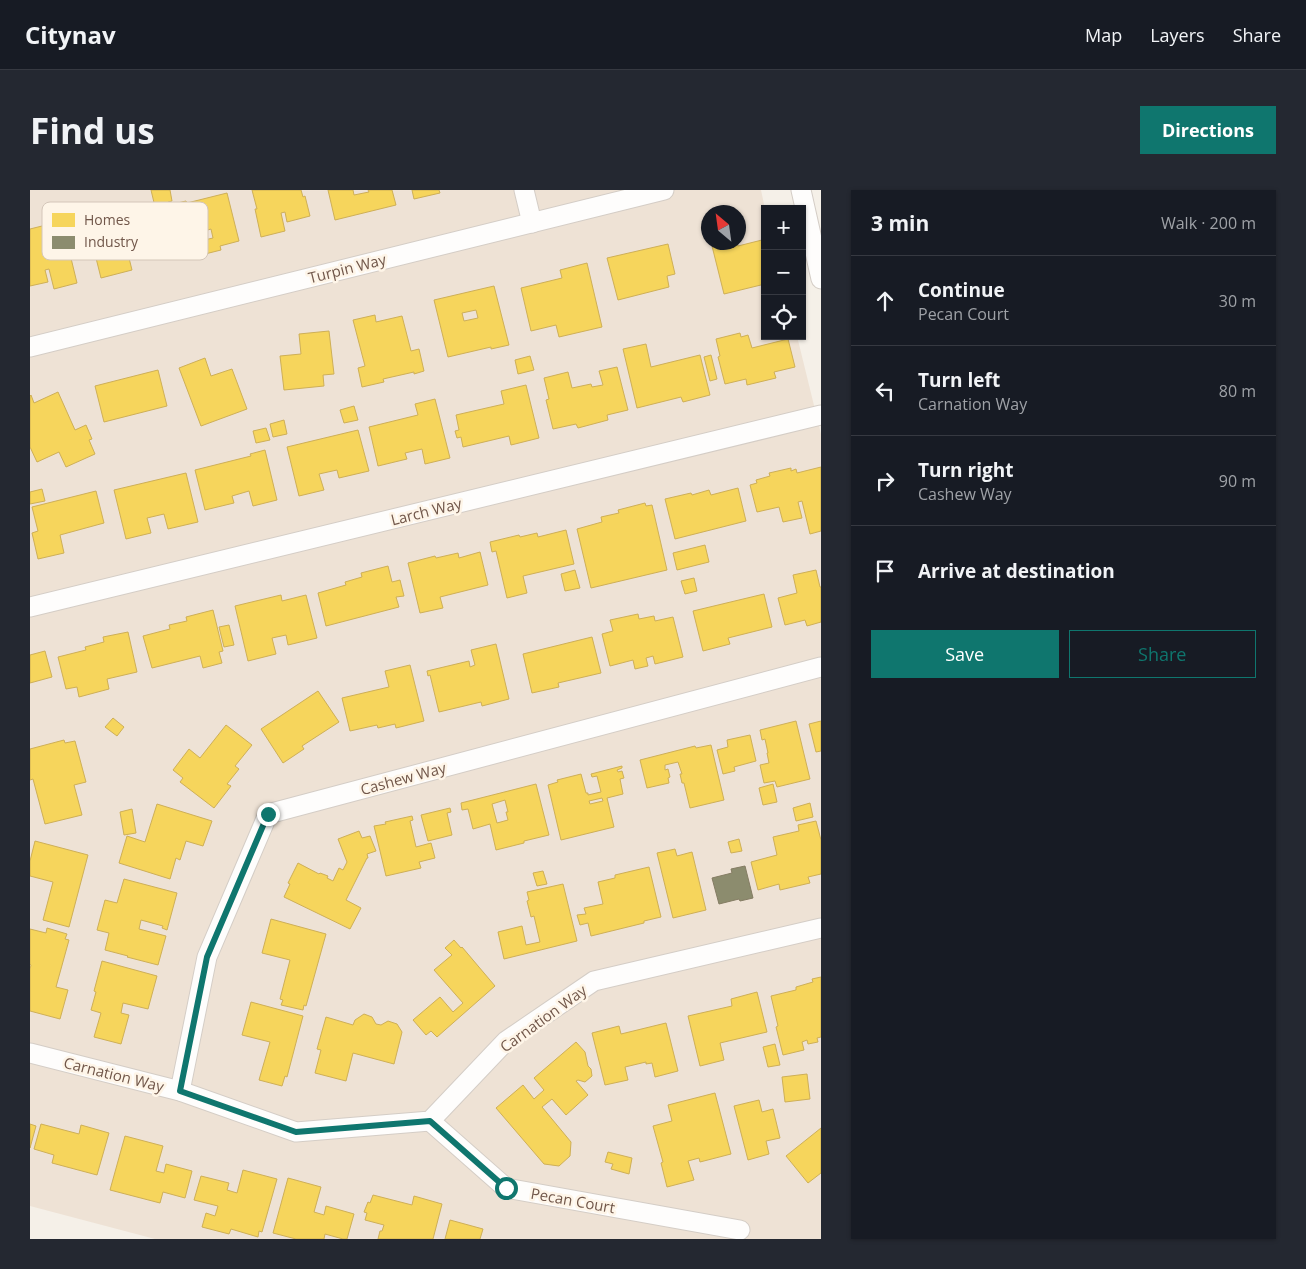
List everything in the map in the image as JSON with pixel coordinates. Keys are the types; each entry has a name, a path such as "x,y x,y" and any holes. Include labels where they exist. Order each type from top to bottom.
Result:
{"street":[{"path":"524,190 532,223"},
{"name":"Turpin Way","path":"30,346 664,190"},
{"path":"801,190 821,279"},
{"name":"Larch Way","path":"30,606 821,414"},
{"name":"Cashew Way","path":"180,1091 207,957 268,814 821,666"},
{"name":"Carnation Way","path":"30,1053 180,1091 296,1132 430,1121 506,1041 594,981 821,928"},
{"name":"Pecan Court","path":"430,1121 506,1188 740,1230"}],"shaded area":[{"path":"30,190 761,190 764,205 761,205 761,340 798,340 821,434 821,1239 155,1239 30,1206"}],"building: Homes":[{"path":"151,190 170,190 172,201 154,202"},
{"path":"252,190 301,190 303,197 305,196 310,216 287,222 285,212 281,213 285,231 261,237"},
{"path":"328,190 353,190 354,195 369,192 368,190 392,190 396,205 335,220"},
{"path":"412,190 439,190 440,193 414,199"},
{"path":"227,193 239,241 220,246 221,250 208,253 208,239 213,238 211,229 208,230 208,202 191,202"},
{"path":"42,226 42,260 71,260 77,283 54,289 49,269 45,270 48,282 30,286 30,229"},
{"path":"761,240 761,285 724,294 713,250 746,250 746,244"},
{"path":"668,244 675,274 667,276 669,287 618,300 607,258"},
{"path":"96,260 130,260 132,270 101,278"},
{"path":"587,263 602,327 559,337 556,325 531,331 521,288 562,278 560,270"},
{"path":"494,286 509,345 491,349 491,347 448,357 434,300","holes":["476,310 478,318 464,321 462,313"]},
{"path":"375,315 376,322 402,316 411,351 419,349 424,371 383,379 384,382 362,387 358,368 365,366 353,320"},
{"path":"329,331 334,374 323,375 324,386 284,390 280,356 301,354 299,334"},
{"path":"740,333 741,337 748,335 752,348 788,340 795,367 774,372 776,378 747,385 746,379 725,384 718,357 720,356 716,339"},
{"path":"646,344 651,367 700,355 710,395 683,402 681,397 637,408 623,349"},
{"path":"711,355 717,379 710,381 704,357"},
{"path":"530,356 534,370 518,374 515,360"},
{"path":"205,358 211,376 232,369 247,409 201,426 179,368"},
{"path":"617,367 628,410 607,415 608,420 578,428 576,424 553,429 546,400 549,399 544,378 568,372 572,388 591,384 592,387 603,385 599,371"},
{"path":"158,370 167,406 104,422 95,386"},
{"path":"526,385 539,438 511,445 509,436 463,447 461,437 457,438 455,431 459,430 456,415 504,404 501,391"},
{"path":"58,392 75,430 86,425 92,439 89,440 95,454 66,467 59,452 37,462 30,447 30,396 34,403"},
{"path":"435,399 450,458 425,464 422,449 405,453 407,459 378,466 369,427 418,415 415,404"},
{"path":"354,406 358,420 344,423 340,410"},
{"path":"284,420 287,434 273,437 270,424"},
{"path":"266,428 270,440 256,443 253,431"},
{"path":"358,430 369,471 339,478 337,470 319,474 324,490 299,496 287,447"},
{"path":"265,450 277,500 253,506 249,491 232,496 234,503 205,510 195,470 251,456 250,454"},
{"path":"821,467 821,531 810,534 802,501 798,502 802,518 783,522 779,507 757,512 750,485 757,483 756,480 770,476 769,473 791,468 791,471 796,469 797,473"},
{"path":"186,473 198,522 168,529 164,514 147,518 151,533 126,539 114,490"},
{"path":"738,488 746,521 675,539 665,499 709,490 711,495"},
{"path":"42,489 45,501 30,504 30,492"},
{"path":"96,491 104,523 60,535 64,553 38,559 32,533 38,531 32,507"},
{"path":"645,503 646,506 652,505 667,570 591,588 577,529 602,522 601,517 619,513 618,510"},
{"path":"566,530 574,564 523,576 527,593 507,598 496,551 492,552 490,542 537,533 538,537"},
{"path":"705,545 709,562 677,570 673,553"},
{"path":"480,552 488,585 440,597 443,608 420,613 408,563 435,556 436,558 458,553 459,558"},
{"path":"388,566 392,582 400,580 404,596 396,597 399,607 326,626 318,593 346,585 345,582 362,577 361,573"},
{"path":"575,570 580,588 565,591 561,574"},
{"path":"816,570 821,587 821,622 807,626 805,620 785,625 778,598 797,593 793,575"},
{"path":"694,578 697,591 685,594 681,581"},
{"path":"764,594 772,627 728,638 730,644 703,651 693,611"},
{"path":"281,595 282,601 306,595 317,638 288,645 286,635 272,638 276,654 248,661 235,606"},
{"path":"213,610 223,651 219,652 222,663 203,668 200,656 152,668 143,636 170,629 169,625 187,621 186,617"},
{"path":"638,614 639,619 654,616 655,621 673,617 683,657 655,664 653,656 646,658 648,666 635,669 633,660 610,666 602,634 613,631 610,620"},
{"path":"229,625 234,645 224,647 219,627"},
{"path":"128,632 137,672 107,679 109,689 79,697 77,687 66,689 58,657 86,650 85,647 104,642 103,637"},
{"path":"592,637 601,673 558,683 559,687 532,693 523,654"},
{"path":"496,644 509,699 482,706 481,702 439,712 430,675 428,676 427,671 469,661 470,667 475,665 471,650"},
{"path":"45,651 52,677 30,683 30,655"},
{"path":"410,665 424,721 396,728 395,724 378,728 377,725 350,731 342,698 389,687 385,671"},
{"path":"318,691 339,722 302,746 304,749 283,763 261,729"},
{"path":"113,718 124,727 117,736 105,727"},
{"path":"796,721 810,779 777,787 775,781 764,783 760,765 769,763 765,739 762,740 760,730"},
{"path":"821,721 821,751 816,752 809,724"},
{"path":"226,725 252,745 235,766 239,769 227,784 231,786 214,808 180,782 183,778 173,770 189,749 200,758"},
{"path":"750,735 756,761 734,767 735,771 723,774 717,750 728,747 727,740"},
{"path":"64,740 65,743 75,741 86,782 74,785 82,815 45,824 33,779 30,780 30,749"},
{"path":"711,745 724,800 690,808 678,762 665,765 665,770 668,769 670,777 668,778 669,783 647,788 640,760 695,746 696,748"},
{"path":"622,766 622,768 617,770 618,772 622,771 624,778 620,779 623,794 607,798 614,827 561,840 548,785 558,782 557,780 581,774 588,795 601,792 597,776 592,777 591,774","holes":["602,798 603,801 590,804 589,801"]},
{"path":"536,784 549,835 496,850 490,824 473,829 468,809 462,810 461,803","holes":["505,800 508,812 506,812 508,820 497,823 492,804"]},
{"path":"773,784 777,802 763,805 759,788"},
{"path":"810,803 813,817 796,821 793,808"},
{"path":"157,804 212,821 203,846 186,841 180,860 176,858 170,879 119,863 127,836 145,842"},
{"path":"450,808 451,812 447,813 452,835 428,841 421,815"},
{"path":"132,809 136,833 124,835 120,812"},
{"path":"412,816 413,820 410,821 416,847 431,843 435,858 419,862 421,868 386,876 374,826"},
{"path":"816,821 821,840 821,874 808,877 810,883 780,890 779,884 758,890 751,862 777,855 773,837 799,831 798,825"},
{"path":"359,831 362,838 370,836 376,851 367,854 368,858 346,900 361,908 350,929 284,897 290,884 288,883 298,863 319,874 328,876 327,878 333,881 339,868 343,870 347,862 338,839"},
{"path":"739,839 742,851 731,853 728,842"},
{"path":"35,841 88,855 69,927 43,920 53,882 30,876 30,861"},
{"path":"675,849 677,856 692,852 706,910 673,918 657,853"},
{"path":"649,867 661,917 591,936 588,923 580,925 577,915 586,914 584,908 603,904 598,882 615,878 615,875"},
{"path":"543,871 547,884 537,886 533,873"},
{"path":"124,879 177,893 167,930 162,928 163,926 141,920 139,929 166,936 158,965 105,950 109,933 97,930 105,900 117,903"},
{"path":"563,884 577,941 504,959 498,932 522,926 526,945 540,942 534,916 531,917 527,892"},
{"path":"271,919 326,934 306,1006 304,1005 303,1010 281,1005 283,1000 280,999 290,960 262,953"},
{"path":"47,928 67,934 65,939 69,940 56,987 68,990 60,1019 30,1011 30,929 46,933"},
{"path":"454,940 495,986 437,1037 431,1031 426,1035 413,1020 440,997 453,1012 463,1003 434,970 452,955 445,948"},
{"path":"102,961 157,976 148,1009 123,1003 121,1013 129,1015 121,1044 94,1037 101,1013 91,1010"},
{"path":"821,977 821,1037 817,1038 818,1042 808,1044 807,1040 802,1042 804,1050 783,1055 771,996 796,990 796,987 813,982 812,979"},
{"path":"757,992 767,1032 720,1043 724,1060 700,1066 688,1016 732,1006 731,999"},
{"path":"251,1002 303,1016 287,1077 285,1076 282,1086 259,1080 270,1042 242,1035"},
{"path":"364,1014 372,1017 376,1024 381,1025 388,1021 397,1024 402,1032 394,1064 353,1053 346,1081 315,1073 321,1050 317,1049 326,1017 353,1025 355,1020"},
{"path":"666,1023 678,1071 655,1077 652,1063 646,1064 646,1062 625,1067 628,1080 605,1085 592,1033 619,1026 621,1034"},
{"path":"576,1042 585,1052 588,1066 591,1069 592,1076 585,1082 576,1081 588,1095 566,1115 552,1099 542,1107 571,1142 570,1156 559,1166 544,1164 496,1108 523,1085 534,1099 544,1090 534,1078"},
{"path":"775,1044 780,1065 768,1067 763,1047"},
{"path":"807,1074 810,1099 785,1102 782,1077"},
{"path":"715,1093 731,1154 700,1162 699,1158 688,1161 694,1180 667,1187 661,1163 663,1162 653,1126 672,1121 668,1105"},
{"path":"759,1100 762,1112 773,1109 780,1138 766,1141 769,1154 748,1160 734,1106"},
{"path":"30,1124 36,1126 30,1148"},
{"path":"41,1124 79,1134 81,1125 109,1133 97,1175 52,1163 54,1155 34,1149"},
{"path":"821,1128 821,1173 808,1183 786,1156"},
{"path":"125,1136 163,1146 156,1171 164,1173 166,1164 192,1171 185,1198 163,1192 160,1203 110,1190"},
{"path":"608,1152 632,1158 629,1174 611,1169 613,1164 605,1162"},
{"path":"243,1170 277,1179 262,1232 259,1231 258,1237 231,1229 229,1234 202,1227 206,1213 215,1216 218,1206 194,1200 201,1176 229,1183 227,1190 237,1193"},
{"path":"288,1178 321,1187 314,1212 324,1215 326,1206 354,1214 347,1239 325,1234 324,1239 296,1239 273,1233"},
{"path":"373,1195 412,1205 414,1196 442,1204 433,1239 378,1239 384,1225 365,1220 367,1213 364,1212"},
{"path":"450,1220 483,1229 480,1239 445,1239"}],"building: Industry":[{"path":"745,866 753,898 719,904 712,878 732,873 731,869"}],"route":[{"path":"268,814 207,957 180,1091 296,1132 430,1121 506,1188"}]}
